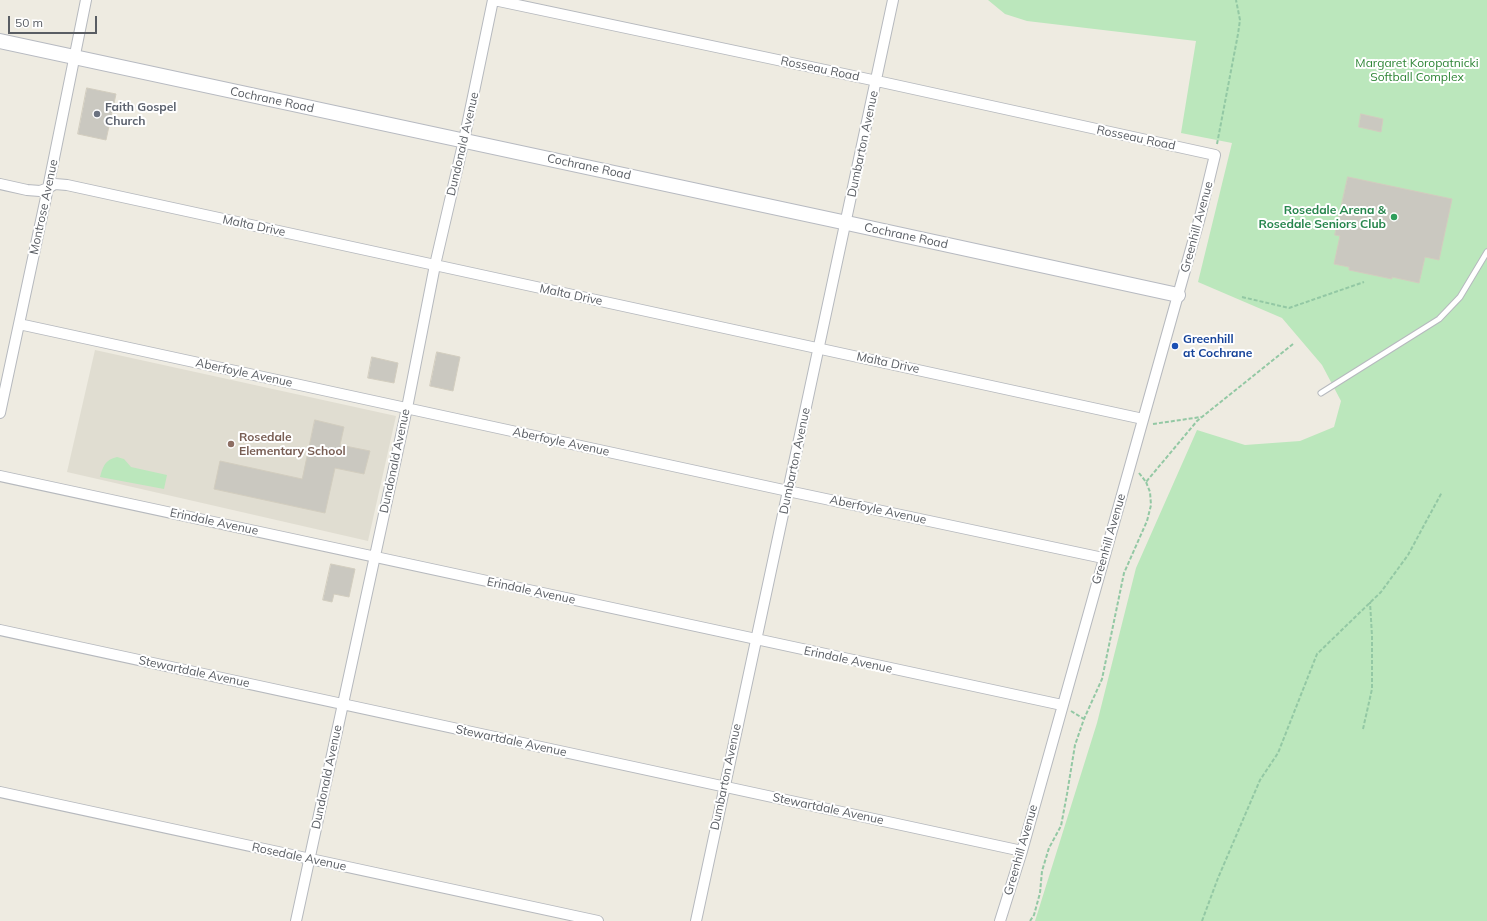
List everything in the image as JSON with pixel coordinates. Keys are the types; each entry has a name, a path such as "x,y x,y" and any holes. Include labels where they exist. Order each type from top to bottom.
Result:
{"street":[{"name":"Montrose Avenue","path":"0,413 86,0"},
{"name":"Rosseau Road","path":"494,0 877,81 1215,155"},
{"name":"Dundonald Avenue","path":"296,921 407,408 435,265 494,0"},
{"name":"Dumbarton Avenue","path":"696,921 877,81 893,0"},
{"name":"Cochrane Road","path":"0,41 1178,295"},
{"name":"Greenhill Avenue","path":"1000,921 1022,851 1103,558 1200,218 1215,155"},
{"name":"Malta Drive","path":"0,184 27,190 40,191 55,184 66,185 1143,419"},
{"name":"Aberfoyle Avenue","path":"19,324 1103,558"},
{"name":"Erindale Avenue","path":"0,476 1062,705"},
{"name":"Stewartdale Avenue","path":"0,630 1022,851"},
{"name":"Rosedale Avenue","path":"0,792 598,921"}],"lane":[{"path":"1321,393 1439,319 1460,297 1487,252"}],"path":[{"path":"1215,155 1240,20 1236,0"},
{"path":"1242,297 1289,308 1364,282"},
{"path":"1146,482 1202,417 1293,344"},
{"path":"1153,424 1202,417"},
{"path":"1030,921 1034,915 1040,893 1042,871 1049,848 1061,826 1074,745 1102,679 1124,573 1147,521 1151,505 1150,492 1146,482 1139,473"},
{"path":"1202,921 1218,878 1260,780 1278,753 1317,654 1381,592 1408,555 1442,492"},
{"path":"1363,729 1372,689 1372,636 1370,602"}],"shaded area":[{"name":"Rosedale Elementary School","path":"95,350 396,416 368,541 67,472"}],"green space":[{"name":"Margaret Koropatnicki Softball Complex","path":"988,0 1487,0 1487,921 1035,921 1097,723 1136,568 1197,430 1245,445 1300,441 1334,427 1341,401 1322,365 1282,318 1198,282 1232,143 1181,133 1196,41 1027,21 1005,14"},
{"path":"117,457 124,459 131,467 167,475 164,489 100,477 105,464"}],"building":[{"name":"Faith Gospel Church","path":"87,88 116,94 106,140 78,134"},
{"path":"1361,114 1383,119 1381,132 1359,127"},
{"name":"Rosedale Arena & Rosedale Seniors Club","path":"1348,177 1452,199 1439,260 1425,257 1419,283 1349,270 1349,267 1334,264 1340,236 1335,235"},
{"path":"437,352 460,357 453,391 430,386"},
{"path":"372,357 398,363 394,383 368,378"},
{"path":"315,420 344,427 340,445 370,451 364,474 335,468 325,513 214,489 220,461 302,479"},
{"path":"331,564 355,569 349,597 334,594 332,602 323,600"}],"place":[{"name":"Faith Gospel Church","path":"97,114"},
{"name":"Rosedale Arena & Rosedale Seniors Club","path":"1394,217"},
{"name":"Greenhill at Cochrane","path":"1175,346"},
{"name":"Rosedale Elementary School","path":"231,444"}]}
